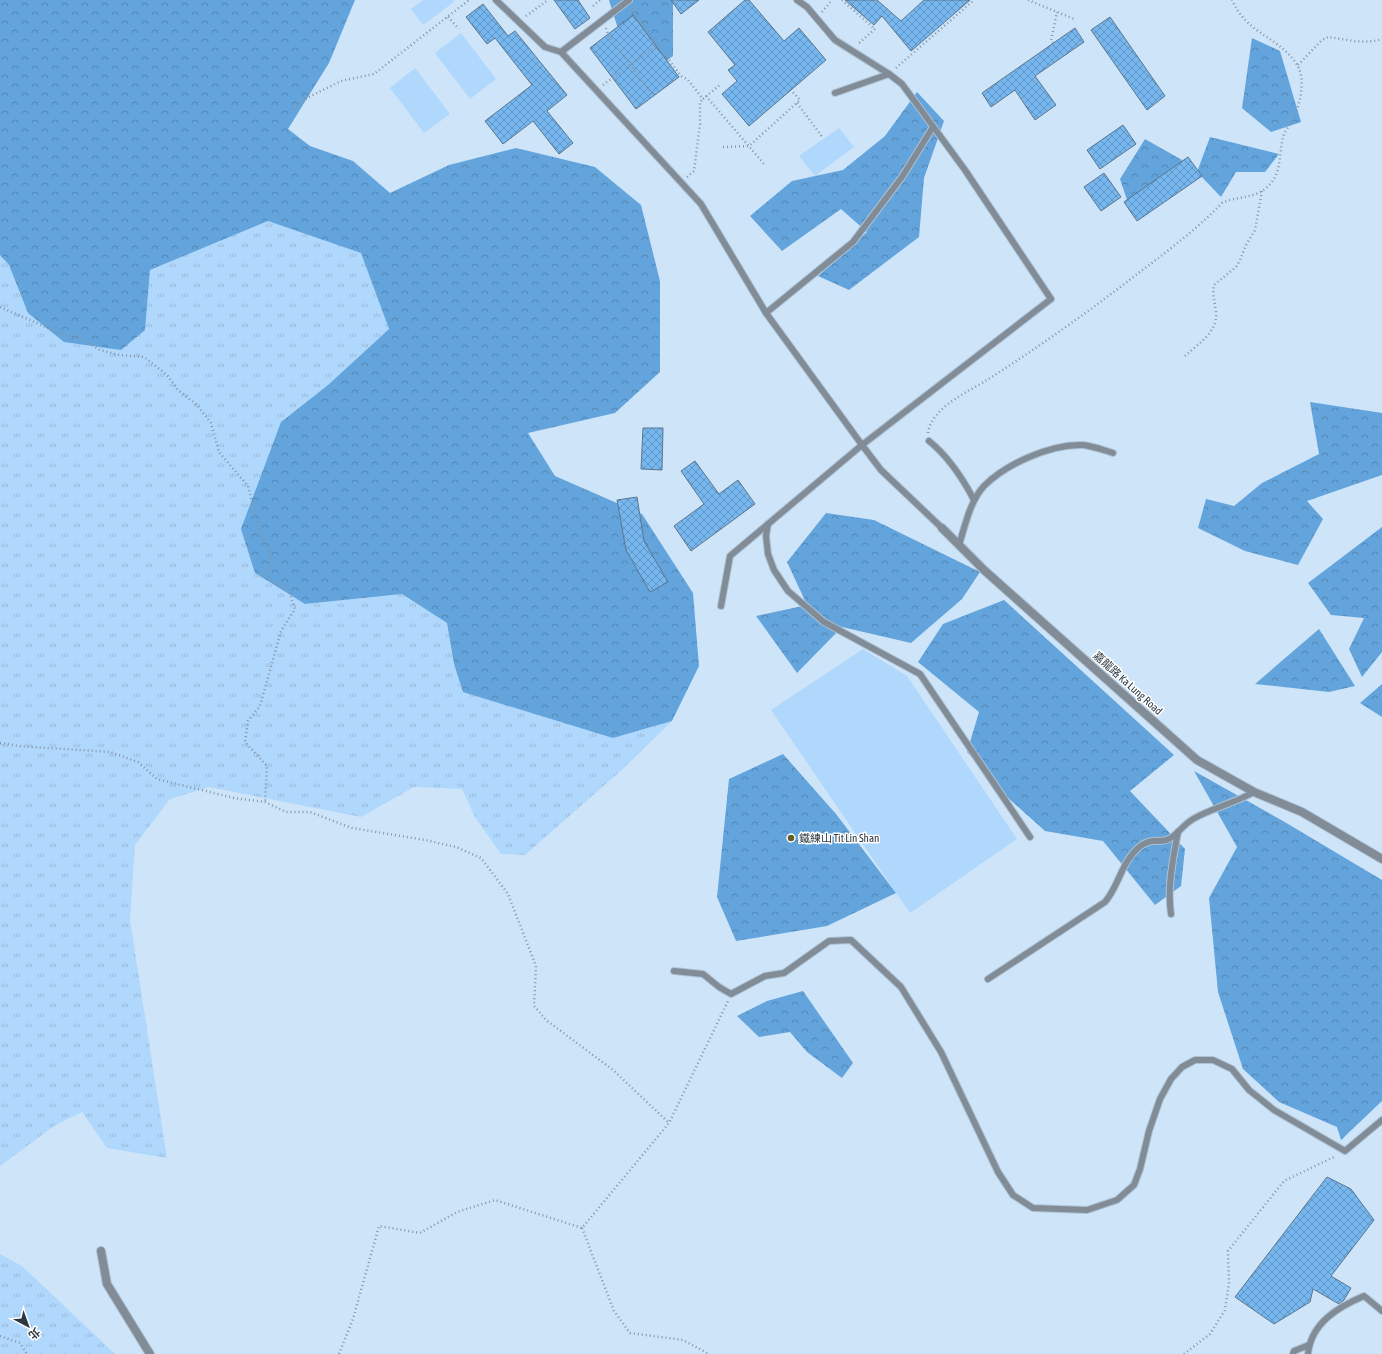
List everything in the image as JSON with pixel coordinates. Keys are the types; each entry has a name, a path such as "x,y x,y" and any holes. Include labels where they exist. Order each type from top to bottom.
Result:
{"street":[{"name":"嘉龍路 Ka Lung Road","path":"942,528 1196,760 1254,792 1302,812 1382,859"},
{"path":"101,1251 107,1284 150,1354"}],"lane":[{"path":"496,0 545,47 561,52 629,0"},
{"path":"721,606 730,556 862,445 1051,299 965,170 902,84 889,74 835,40 807,7 797,0"},
{"name":"嘉龍路 Ka Lung Road","path":"561,52 701,204 766,312 862,445 881,470 942,528"},
{"path":"835,93 889,74"},
{"path":"766,312 853,242 902,177 933,127"},
{"path":"929,441 940,450 958,471 974,500"},
{"path":"959,545 974,500 984,486 1011,466 1045,451 1081,445 1113,453"},
{"path":"768,524 766,536 768,554 774,570 788,591 824,622 920,674 1030,837"},
{"path":"988,979 1105,902 1110,896 1126,861 1138,848 1151,840 1168,840 1192,819 1239,801 1254,792"},
{"path":"1171,914 1170,904 1172,865 1178,832"},
{"path":"674,971 703,974 719,987 732,994 765,976 784,973 829,941 851,940 901,986 941,1052 998,1172 1013,1195 1033,1208 1087,1210 1117,1200 1134,1185 1160,1100 1171,1079 1182,1067 1195,1060 1213,1060 1232,1069 1249,1090 1274,1110 1345,1151 1382,1120"},
{"path":"1308,1354 1309,1345 1322,1321 1342,1305 1364,1296 1382,1311"},
{"path":"1293,1354 1294,1351 1309,1345"}],"path":[{"path":"293,109 307,98 341,81 374,74 470,0"},
{"path":"519,22 548,0"},
{"path":"593,6 600,0"},
{"path":"817,19 832,0"},
{"path":"842,0 875,29 851,50"},
{"path":"889,74 974,0"},
{"path":"1028,0 1074,19"},
{"path":"929,441 929,429 934,418 948,405 1039,348 1177,244 1222,203 1229,200 1250,197 1262,191 1274,179 1284,133 1299,105 1301,81 1298,65 1281,46 1247,23 1239,14 1232,0"},
{"path":"632,7 635,15 657,45 681,76 688,80 703,99"},
{"path":"1053,43 1051,41 1057,12"},
{"path":"448,17 459,30"},
{"path":"601,22 653,95"},
{"path":"1298,65 1322,40 1328,37 1347,41 1376,41 1382,39"},
{"path":"596,91 657,45"},
{"path":"681,182 694,171 700,124 700,102 721,84"},
{"path":"723,147 749,146 800,100 792,91"},
{"path":"706,96 764,164"},
{"path":"797,103 823,138"},
{"path":"1185,356 1213,330 1216,314 1212,296 1214,285 1236,267 1240,260 1246,244 1255,230 1262,191"},
{"path":"0,307 62,334 82,339 100,350 119,355 144,357 166,375 178,390 197,405 211,423 219,452 248,486 260,533 271,556 272,563 266,573 273,582 288,589 295,609 281,631 260,706 248,721 244,742 267,766 265,802"},
{"path":"0,743 18,746 110,752 138,762 157,779 234,798 265,802 286,812 310,812 352,828 393,834 456,847 481,858 508,894 536,966 534,1006 546,1020 613,1070 669,1123"},
{"path":"582,1228 669,1123 732,994"},
{"path":"1184,1354 1210,1334 1226,1310 1229,1283 1228,1251 1284,1181 1345,1151"},
{"path":"339,1354 353,1319 379,1226 420,1232 457,1212 495,1200 582,1228"},
{"path":"582,1228 614,1312 630,1333 683,1340 709,1354"},
{"path":"0,1336 20,1343 27,1354"}],"green space":[{"path":"0,0 355,0 329,63 288,129 310,146 353,161 390,193 449,165 516,148 595,167 641,205 660,281 660,372 615,413 528,433 555,476 642,514 693,593 699,666 672,721 613,738 463,692 454,664 447,623 402,594 305,604 255,573 241,529 281,422 328,385 389,329 361,253 268,221 150,270 145,330 121,350 64,342 28,313 9,265 0,255"},
{"path":"423,0 453,0 454,2 423,25 411,9"},
{"path":"609,0 673,0 673,56 635,83"},
{"path":"461,33 496,79 470,99 435,53"},
{"path":"1252,38 1280,51 1301,122 1271,132 1242,108"},
{"path":"415,68 450,114 424,133 390,88"},
{"path":"917,92 944,121 924,178 919,237 849,290 818,276 867,232 841,209 782,251 750,216 792,181 843,170 885,136"},
{"path":"839,128 854,147 815,176 799,156"},
{"path":"1210,137 1279,154 1265,172 1236,172 1221,197 1197,172"},
{"path":"1145,139 1182,160 1159,198 1127,200 1120,179"},
{"path":"268,221 361,252 389,329 328,385 281,422 305,604 402,594 447,623 454,664 613,738 672,721 624,768 525,855 501,854 475,817 462,789 414,787 361,817 209,787 170,799 135,845 130,920 167,1158 107,1148 82,1112 54,1126 0,1166 0,255 9,265 28,313 145,330 150,270"},
{"path":"1310,402 1382,413 1382,475 1307,501 1323,519 1298,565 1245,551 1198,528 1206,499 1234,506 1262,483 1319,454"},
{"path":"826,513 874,520 980,572 962,599 911,643 842,627 797,673 756,616 807,605 787,562"},
{"path":"1382,527 1382,652 1362,677 1349,649 1364,618 1331,615 1308,583"},
{"path":"1004,600 1174,755 1130,791 1185,849 1181,886 1155,905 1103,841 1045,831 1007,797 967,752 979,712 918,662 943,624"},
{"path":"1319,629 1355,686 1329,692 1255,684"},
{"path":"863,649 907,676 1017,839 910,913 771,710"},
{"path":"1382,684 1382,717 1360,703"},
{"path":"783,754 836,814 896,893 827,926 736,941 717,897 729,779"},
{"path":"1194,771 1283,821 1382,880 1382,1101 1341,1140 1337,1127 1279,1102 1243,1069 1218,992 1209,898 1237,847"},
{"path":"803,991 853,1063 842,1078 807,1052 790,1032 759,1037 737,1016 767,1001"},
{"path":"0,1254 22,1266 115,1354 0,1354"}],"building":[{"path":"554,0 578,0 590,18 575,29"},
{"path":"671,0 699,0 681,14"},
{"path":"745,0 749,0 784,41 799,28 826,60 749,126 722,94 737,81 728,70 735,65 708,32"},
{"path":"845,0 877,0 901,21 924,0 970,0 911,51 882,16 874,25"},
{"path":"483,4 508,36 515,31 567,95 547,111 573,143 559,154 533,121 503,144 485,121 532,85 495,38 487,44 466,17"},
{"path":"633,15 679,77 636,109 590,48"},
{"path":"1110,17 1165,96 1147,110 1091,30"},
{"path":"1075,28 1084,42 1035,76 1056,105 1035,120 1015,90 991,107 982,93"},
{"path":"1123,125 1136,144 1100,169 1087,150"},
{"path":"1188,157 1202,176 1137,221 1124,202"},
{"path":"1104,173 1121,197 1101,211 1084,187"},
{"path":"643,428 663,428 662,470 641,469"},
{"path":"695,461 719,494 738,480 755,504 691,551 674,526 704,504 681,471"},
{"path":"637,497 644,541 668,582 650,592 626,550 617,500"},
{"path":"1327,1177 1351,1189 1374,1220 1331,1276 1351,1288 1344,1300 1339,1304 1313,1289 1310,1302 1274,1324 1235,1297"}],"place":[{"name":"鐵練山 Tit Lin Shan","path":"791,838"}]}
